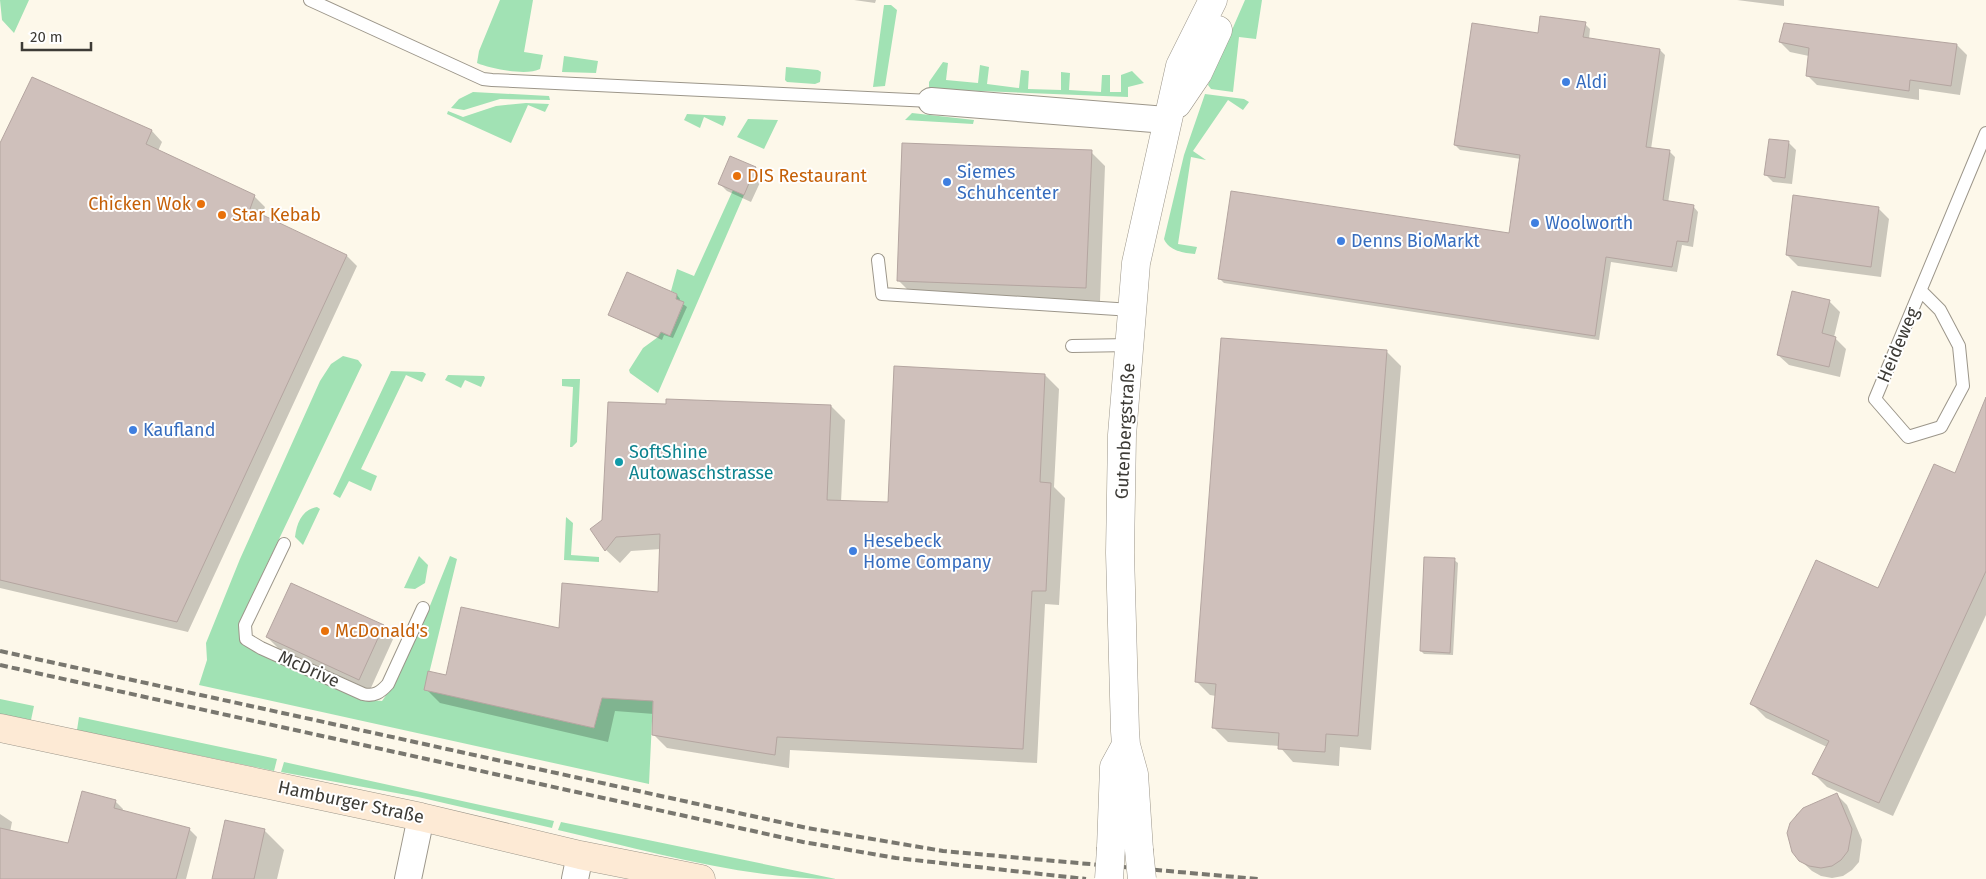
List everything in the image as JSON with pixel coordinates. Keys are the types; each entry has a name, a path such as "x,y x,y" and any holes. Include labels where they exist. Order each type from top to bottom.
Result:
{"main road":[{"name":"Hamburger Straße","path":"0,728 421,817 578,867 701,879"}],"street":[{"name":"Gutenbergstraße","path":"1142,879 1134,774 1126,745 1122,692 1120,553 1122,435 1132,310 1136,263 1166,120 1180,66 1213,0"},
{"name":"Gutenbergstraße","path":"1166,120 1198,73 1231,0"},
{"path":"931,101 1166,120"},
{"path":"1109,879 1114,767 1126,745"},
{"path":"408,879 421,817"}],"lane":[{"path":"310,0 463,70 492,80 931,101"},
{"name":"Heideweg","path":"1922,291 1940,310 1959,346 1963,386 1941,427 1908,437 1875,399 1922,291 1986,133"},
{"path":"878,260 882,294 1132,310"},
{"path":"1072,346 1130,345"},
{"name":"McDrive","path":"284,544 245,625 246,639 261,648 363,694 372,695 381,692 388,684 423,608"}],"green space":[{"path":"0,0 29,0 14,33 2,20"},
{"path":"500,0 533,0 524,52 543,55 540,69 518,72 477,63 479,51"},
{"path":"1245,0 1262,0 1256,39 1239,37 1233,92 1211,89 1208,85"},
{"path":"884,5 891,5 897,10 885,86 873,87"},
{"path":"564,56 598,61 596,73 562,72"},
{"path":"943,62 948,63 946,80 978,83 980,65 989,67 987,84 1019,88 1021,70 1029,71 1028,89 1061,90 1061,72 1070,73 1069,90 1101,92 1102,75 1110,75 1110,92 1121,92 1121,75 1132,71 1144,83 1128,87 1128,97 929,89 929,82"},
{"path":"786,67 818,70 821,72 820,82 815,84 787,82 785,80"},
{"path":"473,92 549,96 550,100 500,99 464,110 451,108 459,99"},
{"path":"1205,94 1244,99 1249,102 1243,110 1228,100 1193,151 1206,160 1191,157 1178,244 1197,247 1195,254 1173,249 1164,239 1184,155"},
{"path":"526,103 549,104 545,112 528,105 511,143 447,114 448,111 463,117 496,106"},
{"path":"912,113 974,120 973,124 905,120"},
{"path":"687,114 725,116 726,118 723,126 704,117 700,128 684,120"},
{"path":"748,119 778,120 764,149 737,137"},
{"path":"733,190 744,195 658,393 630,373 629,370 643,348 658,337 661,332 670,336 684,303 676,299 677,294 671,291 677,269 694,276"},
{"path":"343,356 358,360 362,365 240,621 244,645 359,699 382,701 394,684 425,618 450,556 457,559 425,690 594,728 602,698 653,700 649,784 199,685 207,660 206,643 240,559 320,381 331,364"},
{"path":"391,371 423,372 426,374 422,382 406,375 361,469 377,476 371,491 349,481 340,498 333,494"},
{"path":"448,375 484,376 485,378 481,387 465,380 461,388 445,380"},
{"path":"562,379 580,379 577,442 572,447 570,447 573,387 562,386"},
{"path":"317,507 320,509 303,545 295,537 297,526 304,514"},
{"path":"566,517 573,523 571,555 599,557 599,562 564,560"},
{"path":"419,556 428,565 425,583 415,589 404,588"},
{"path":"0,699 34,706 31,720 0,714"},
{"path":"79,717 277,759 274,771 77,730"},
{"path":"284,762 554,821 552,828 418,797 281,772"},
{"path":"561,822 836,879 766,874 661,855 558,830"}],"building":[{"path":"1540,16 1586,22 1583,37 1660,49 1646,147 1670,150 1663,200 1694,205 1688,242 1677,241 1672,267 1606,257 1595,336 1218,279 1231,191 1509,233 1520,155 1454,145 1472,23 1538,33"},
{"path":"1784,23 1957,44 1951,86 1910,80 1909,91 1806,76 1809,48 1779,42"},
{"name":"Kaufland","path":"32,77 152,130 146,144 255,195 250,209 347,255 177,622 0,580 0,143"},
{"path":"1769,139 1789,141 1785,178 1764,175"},
{"path":"902,143 1092,150 1086,288 897,281"},
{"name":"DIS Restaurant","path":"730,156 756,167 744,195 718,184"},
{"path":"1793,195 1879,207 1871,267 1786,255"},
{"path":"627,272 677,294 676,299 684,302 670,336 661,332 658,337 608,315"},
{"path":"1792,291 1830,300 1822,333 1836,337 1829,367 1777,355"},
{"path":"1221,338 1387,350 1358,736 1326,734 1325,752 1278,749 1279,733 1212,728 1216,684 1195,682"},
{"name":"Hesebeck Home Company","path":"894,366 1045,374 1040,482 1051,483 1046,591 1032,591 1023,749 777,737 775,755 652,735 653,701 602,698 594,728 424,690 428,671 446,675 461,607 559,628 562,583 658,592 660,534 616,537 605,551 590,529 602,520 608,402 666,404 666,399 831,405 827,500 888,502"},
{"path":"1986,397 1986,571 1879,803 1812,774 1829,741 1750,704 1816,560 1878,588 1934,464 1955,473"},
{"path":"1424,557 1455,558 1450,653 1420,651"},
{"name":"McDonald's","path":"291,583 384,625 359,680 266,637"},
{"path":"82,791 116,800 114,808 190,828 176,879 0,879 0,828 68,843"},
{"path":"1837,793 1852,829 1848,851 1841,860 1832,866 1821,868 1809,866 1799,861 1792,852 1787,833 1790,823 1803,808"},
{"path":"225,820 265,829 254,879 212,879"}],"railway":[{"path":"0,651 807,828 943,851 1258,879"},
{"path":"0,665 803,842 896,858 1086,879"}],"place":[{"name":"Aldi","path":"1566,82"},
{"name":"DIS Restaurant","path":"737,176"},
{"name":"Siemes Schuhcenter","path":"947,182"},
{"name":"Chicken Wok","path":"201,204"},
{"name":"Star Kebab","path":"222,215"},
{"name":"Woolworth","path":"1535,223"},
{"name":"Denns BioMarkt","path":"1341,241"},
{"name":"Kaufland","path":"133,430"},
{"name":"SoftShine Autowaschstrasse","path":"619,462"},
{"name":"Hesebeck Home Company","path":"853,551"},
{"name":"McDonald's","path":"325,631"}]}
